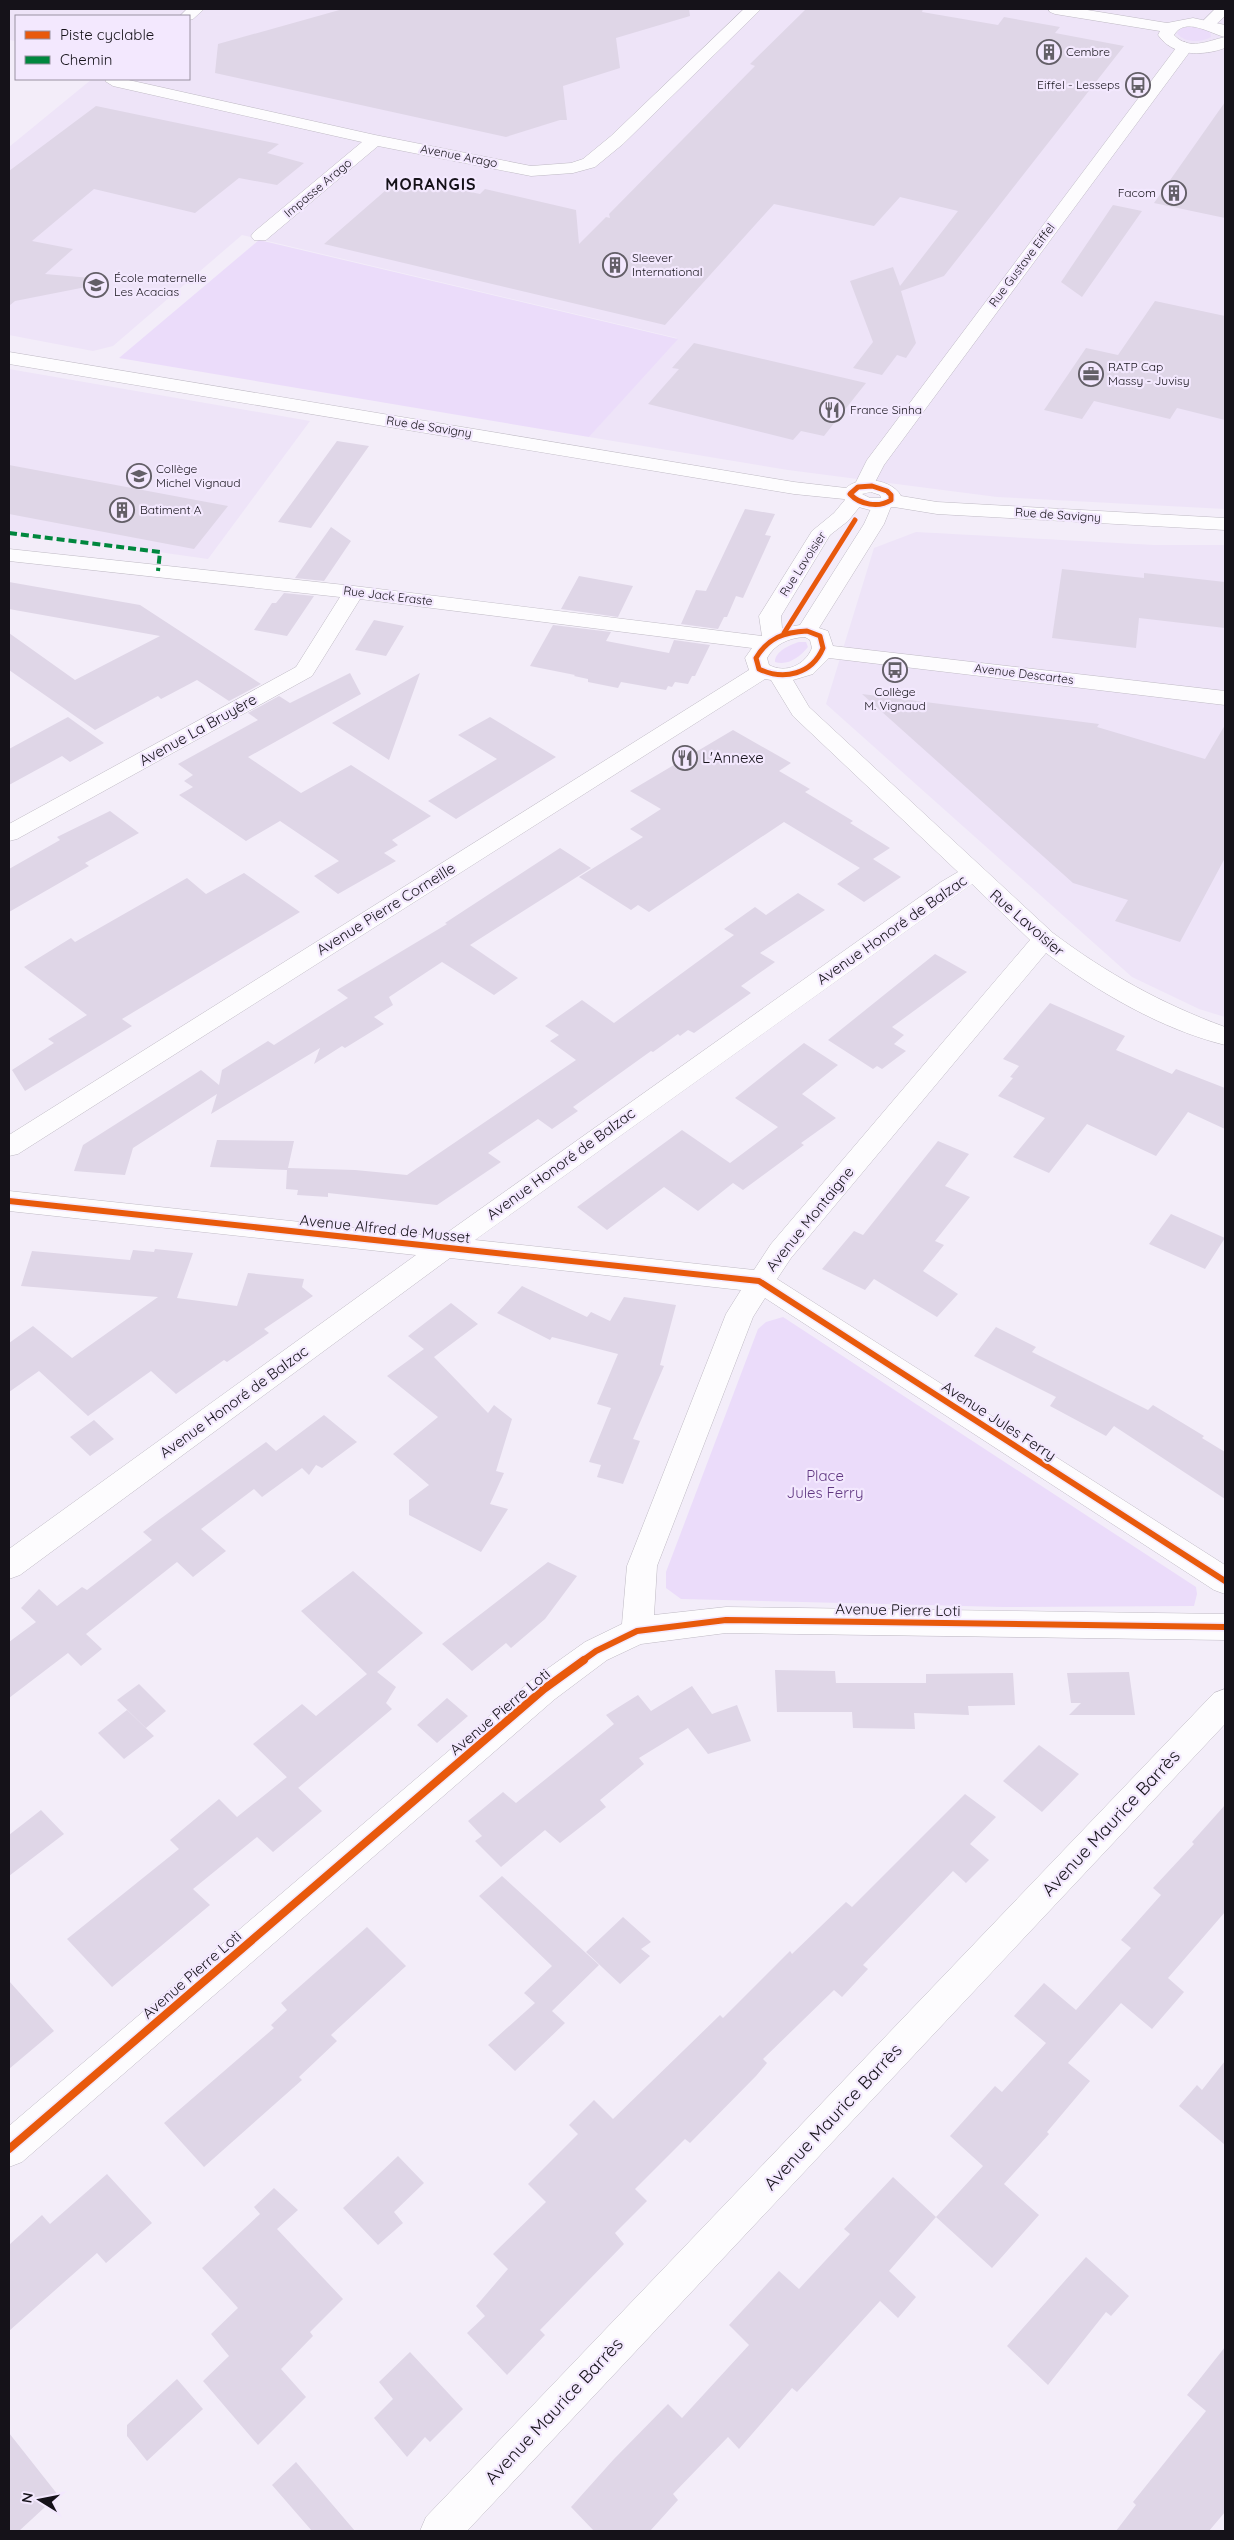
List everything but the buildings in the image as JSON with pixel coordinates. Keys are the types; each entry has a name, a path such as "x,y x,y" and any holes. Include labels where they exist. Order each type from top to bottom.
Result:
{"street":[{"name":"Avenue Arago","path":"114,80 375,140 531,171 573,168 589,163 617,140 752,9"},
{"path":"1056,9 1169,28 1181,23 1208,24 1225,32"},
{"path":"1208,24 1224,9"},
{"path":"1169,28 1166,31 1168,38 1186,47 1211,48 1225,42"},
{"name":"Rue Gustave Eiffel","path":"856,493 879,456 1186,47"},
{"name":"Impasse Arago","path":"260,236 375,140"},
{"name":"Rue de Savigny","path":"9,358 794,488 856,493 887,491 891,495 887,502 937,508 1177,523 1225,524"},
{"name":"Rue Lavoisier","path":"770,641 770,616 822,531 840,517 856,493"},
{"path":"807,631 887,502"},
{"name":"Rue Jack Eraste","path":"9,555 354,592 770,641"},
{"name":"Avenue La Bruyère","path":"9,834 304,671 354,592"},
{"path":"807,631 820,636 822,652 806,669 790,675 771,674 759,669 756,658 770,641 784,633 807,631"},
{"name":"Avenue Descartes","path":"822,652 1225,698"},
{"name":"Rue Lavoisier","path":"771,674 801,711 1044,940 1081,969 1133,999 1174,1019 1225,1036"},
{"name":"Avenue Pierre Corneille","path":"9,1147 771,674"},
{"name":"Avenue Honoré de Balzac","path":"9,1566 445,1248 949,887 972,874"},
{"name":"Avenue Montaigne","path":"637,1631 642,1566 740,1314 781,1251 1044,940"},
{"name":"Avenue Alfred de Musset","path":"9,1201 760,1282"},
{"name":"Avenue Jules Ferry","path":"760,1282 1225,1582"},
{"name":"Avenue Pierre Loti","path":"9,2149 544,1689 596,1650 637,1631 726,1620 1225,1627"},
{"name":"Avenue Maurice Barrès","path":"440,2531 1225,1703"}],"shaded area":[{"path":"9,9 1225,9 1225,509 997,497 788,470 589,437 677,338 242,235 113,346 93,351 9,335 9,147 91,80 190,80 190,15 15,15 15,41 9,40"},
{"name":"Collège Michel Vignaud","path":"9,369 310,421 208,559 9,531"},
{"path":"916,532 1154,545 1225,545 1225,1017 1199,1009 1132,977 826,704 874,548"}],"green space":[{"path":"1193,26 1210,31 1211,37 1193,41 1184,39 1177,33 1181,28"},
{"path":"259,240 678,339 589,437 119,358"},
{"path":"799,642 806,642 808,647 801,654 789,662 775,662 780,652"},
{"name":"Place Jules Ferry","path":"783,1317 1196,1587 1197,1594 1194,1606 1003,1607 681,1599 666,1588 666,1572 758,1329 766,1322"}],"marked path":[{"path":"9,533 160,552 158,571"}],"cycle path":[{"path":"872,486 887,491 891,495 891,500 882,504 870,504 858,500 850,494 858,487 872,486"},
{"path":"784,633 855,520"},
{"path":"807,631 820,636 823,648 813,664 796,673 786,675 767,673 759,669 756,658 771,640 791,632 807,631"},
{"path":"9,1201 759,1281 1225,1581"},
{"path":"9,2149 544,1689 596,1651 637,1631 726,1620 1225,1627"}],"place":[{"name":"Cembre","path":"1049,52"},
{"name":"Eiffel - Lesseps","path":"1138,85"},
{"name":"Facom","path":"1174,193"},
{"name":"Sleever International","path":"615,265"},
{"name":"École maternelle Les Acacias","path":"96,285"},
{"name":"RATP Cap Massy - Juvisy","path":"1091,374"},
{"name":"France Sinha","path":"832,410"},
{"name":"Collège Michel Vignaud","path":"139,476"},
{"name":"Batiment A","path":"122,510"},
{"name":"Collège M. Vignaud","path":"895,670"},
{"name":"L'Annexe","path":"685,758"}],"district":[{"name":"MORANGIS","path":"431,184"}]}
